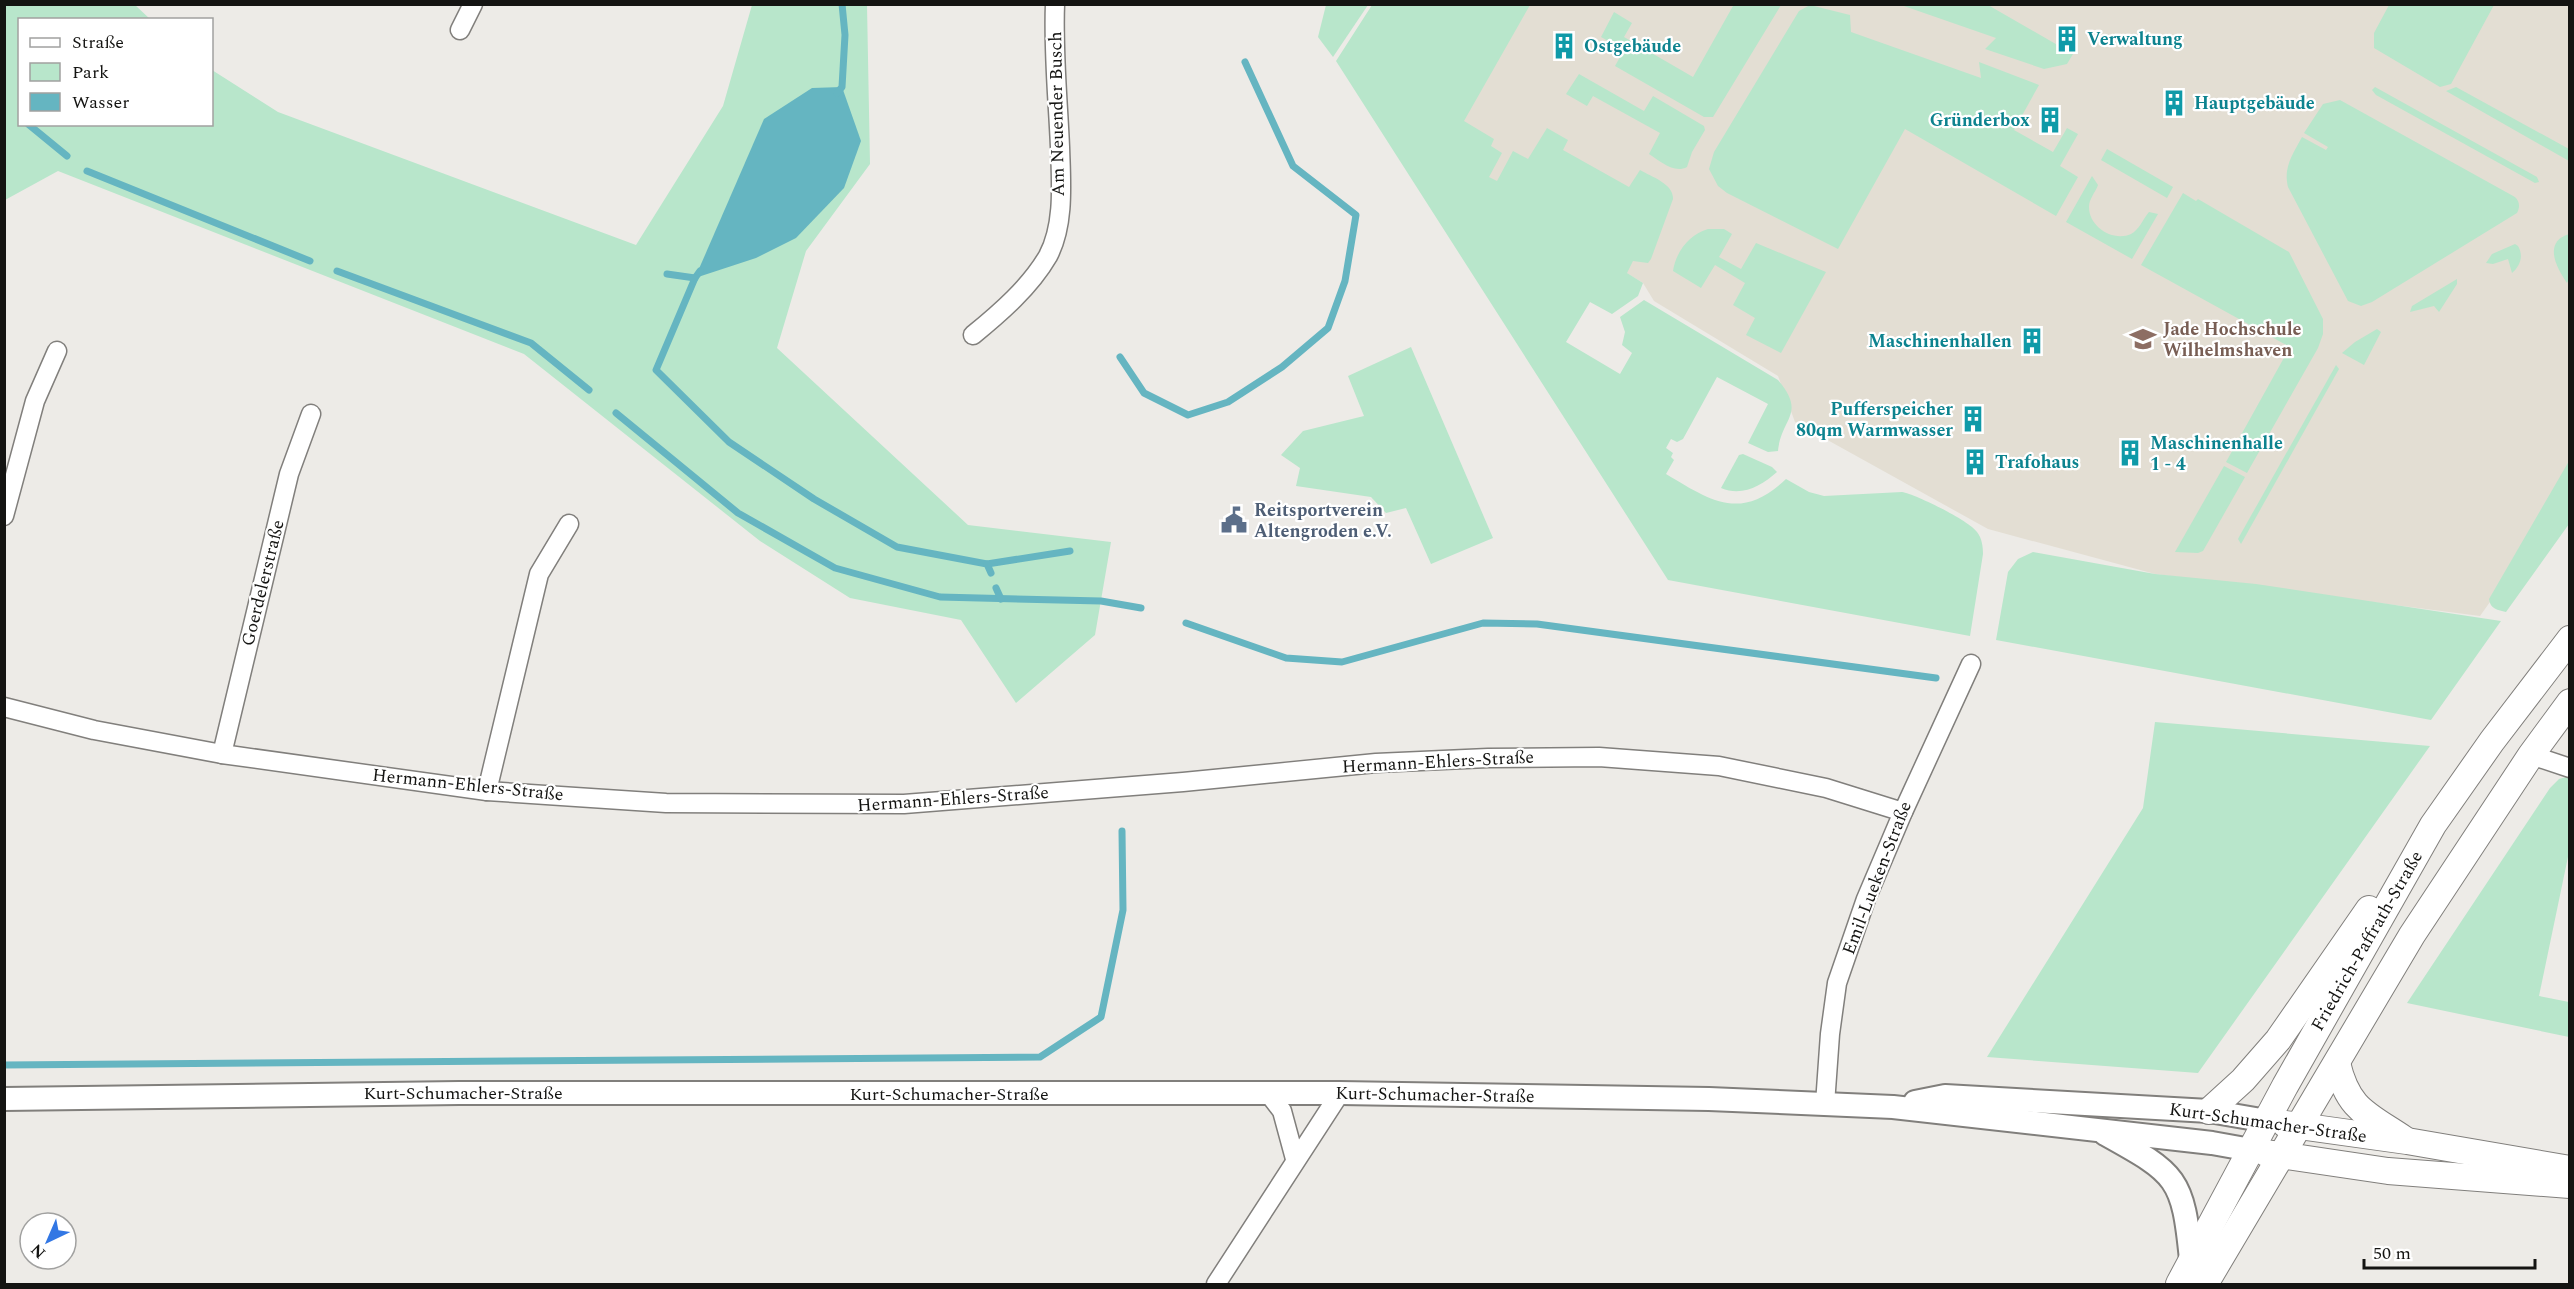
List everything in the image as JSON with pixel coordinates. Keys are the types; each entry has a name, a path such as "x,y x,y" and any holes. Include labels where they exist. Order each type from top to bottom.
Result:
{"main road":[{"name":"Friedrich-Paffrath-Straße","path":"2179,1284 2267,1121 2433,825 2492,741 2570,639"},
{"name":"Friedrich-Paffrath-Straße","path":"2205,1284 2412,934 2531,755 2570,702"},
{"path":"2209,1111 2243,1080 2278,1040 2363,916 2433,825"},
{"path":"2337,1063 2342,1086 2354,1105 2407,1141"},
{"name":"Kurt-Schumacher-Straße","path":"2267,1121 2407,1141 2570,1169"},
{"name":"Kurt-Schumacher-Straße","path":"2251,1150 2388,1171 2570,1185"}],"street":[{"path":"460,30 473,4"},
{"name":"Am Neuender Busch","path":"973,335 998,315 1035,275 1049,254 1055,234 1061,193 1055,4"},
{"path":"4,516 35,401 57,351"},
{"name":"Goerdelerstraße","path":"222,754 289,474 311,414"},
{"path":"487,791 539,574 569,524"},
{"name":"Emil-Lueken-Straße","path":"1825,1104 1830,1034 1837,983 1866,899 1971,664"},
{"name":"Hermann-Ehlers-Straße","path":"4,707 94,730 222,754 487,791 666,803 904,804 1172,783 1376,763 1599,756 1719,766 1826,788 1903,812"},
{"path":"2531,755 2570,768"},
{"name":"Kurt-Schumacher-Straße","path":"4,1099 459,1093 1340,1093 1825,1104 1893,1107 2096,1129 2251,1150"},
{"path":"1216,1284 1295,1159 1340,1093"},
{"path":"1269,1094 1282,1111 1295,1159"},
{"name":"Kurt-Schumacher-Straße","path":"1893,1107 1945,1096 2209,1111 2267,1121"},
{"path":"2096,1129 2151,1160 2173,1180 2182,1198 2191,1260"}],"shaded area":[{"name":"Jade Hochschule Wilhelmshaven","path":"1424,5 2569,5 2569,491 2480,616 2155,574 1988,529 1795,422 1778,376 1654,301 1643,283 1402,137"}],"green space":[{"path":"5,5 135,5 149,18 18,18 18,126 213,126 213,71 278,112 636,245 723,106 752,5 867,5 870,164 806,251 777,348 968,525 1111,542 1095,635 1016,703 961,620 850,598 760,541 524,354 58,171 5,200"},
{"path":"1326,5 1368,5 1333,57 1318,37"},
{"path":"1372,5 1530,5 1464,121 1494,139 1491,146 1502,153 1489,177 1497,181 1513,151 1528,159 1547,128 1568,140 1563,150 1629,187 1640,170 1666,185 1673,199 1651,259 1648,263 1633,261 1627,273 1643,283 1638,296 1612,314 1590,302 1566,342 1620,374 1632,353 1622,345 1625,332 1620,317 1644,300 1778,380 1791,401 1792,409 1778,451 1768,452 1748,443 1768,404 1717,377 1683,439 1677,442 1671,439 1666,448 1673,453 1671,457 1674,460 1666,474 1697,492 1726,503 1755,500 1786,479 1809,492 1824,496 1902,492 1942,509 1972,527 1979,534 1982,543 1983,554 1970,636 1668,580 1336,61"},
{"path":"1731,5 1781,5 1713,117 1704,117 1615,66 1624,50 1601,37 1614,12 1632,23 1624,37 1693,77 1733,6"},
{"path":"1810,5 1850,15 1851,32 1981,78 1979,62 2039,85 2014,130 2053,152 2067,128 2078,134 2060,166 2078,177 2056,216 1905,129 1838,249 1727,193 1718,186 1709,169 1714,152 1799,11"},
{"path":"1901,5 1988,5 2073,54 2067,64 2044,69 1985,49 1996,38"},
{"path":"2389,5 2494,5 2451,84 2440,87 2374,48 2374,33"},
{"path":"1579,74 1644,111 1653,96 1704,126 1705,130 1692,152 1687,167 1672,168 1649,154 1660,133 1593,96 1587,106 1566,94"},
{"path":"2375,87 2537,177 2539,182 2535,183 2376,95 2372,90"},
{"path":"2456,87 2569,149 2569,161 2446,91"},
{"path":"2340,100 2515,197 2519,205 2517,213 2372,302 2361,306 2348,301 2288,187 2287,180 2290,161 2302,137 2326,150 2328,147 2304,133 2323,104"},
{"path":"2107,149 2173,187 2167,198 2101,160"},
{"path":"2092,176 2098,185 2090,201 2090,214 2093,221 2103,231 2117,236 2131,234 2149,212 2158,214 2132,259 2066,222"},
{"path":"2183,193 2196,201 2198,199 2289,252 2323,319 2323,334 2318,348 2247,473 2226,462 2290,347 2141,265"},
{"path":"1724,229 1732,234 1719,257 1741,269 1756,243 1826,272 1781,353 1746,335 1755,318 1733,305 1745,283 1715,265 1701,288 1673,271 1677,257 1685,244 1701,231"},
{"path":"2569,234 2569,279 2567,283 2556,263 2554,249 2561,238"},
{"path":"2515,244 2520,250 2521,257 2512,273 2508,259 2493,264 2486,263 2492,254"},
{"path":"2457,279 2457,284 2439,312 2434,306 2410,312 2412,306"},
{"path":"2377,329 2381,332 2364,365 2342,353 2355,342"},
{"path":"1411,347 1493,538 1431,564 1406,508 1386,513 1371,497 1296,486 1300,468 1281,455 1303,431 1364,416 1348,376"},
{"path":"2336,365 2339,369 2241,544 2239,537"},
{"path":"1743,454 1772,467 1777,472 1764,482 1744,491 1721,488 1739,455"},
{"path":"2569,461 2569,524 2506,612 2495,608 2489,599"},
{"path":"2224,466 2245,477 2203,551 2198,553 2175,552"},
{"path":"2033,552 2155,574 2256,584 2501,621 2431,720 1996,640 2008,572 2018,559"},
{"path":"2155,722 2430,746 2198,1073 1987,1057 2143,808"},
{"path":"2569,776 2569,852 2539,996 2569,1002 2569,1037 2407,1003 2550,788 2559,779"}],"water":[{"path":"842,87 861,141 844,188 796,238 756,258 695,278 764,119 812,88"}],"waterway":[{"path":"837,93 842,87 845,35 842,4"},
{"path":"1120,357 1144,393 1188,415 1228,402 1282,367 1328,328 1345,281 1356,215 1293,166 1245,62"},
{"path":"30,126 67,156"},
{"path":"87,171 310,261"},
{"path":"337,271 531,343 589,390"},
{"path":"700,271 656,370 729,442 814,499 897,547 987,564 991,573"},
{"path":"667,274 695,278"},
{"path":"616,413 738,513 835,568 940,597 1101,601 1141,608"},
{"path":"987,564 1070,551"},
{"path":"996,588 1001,599"},
{"path":"1186,623 1286,658 1342,662 1483,623 1537,624 1936,678"},
{"path":"4,1065 1040,1057 1101,1017 1123,910 1122,831"}],"place":[{"name":"Verwaltung","path":"2067,39"},
{"name":"Ostgebäude","path":"1564,46"},
{"name":"Hauptgebäude","path":"2174,103"},
{"name":"Gründerbox","path":"2050,120"},
{"name":"Jade Hochschule Wilhelmshaven","path":"2143,339"},
{"name":"Maschinenhallen","path":"2032,341"},
{"name":"Pufferspeicher 80qm Warmwasser","path":"1973,419"},
{"name":"Maschinenhalle 1 - 4","path":"2130,453"},
{"name":"Trafohaus","path":"1975,462"},
{"name":"Reitsportverein Altengroden e.V.","path":"1234,520"}]}
